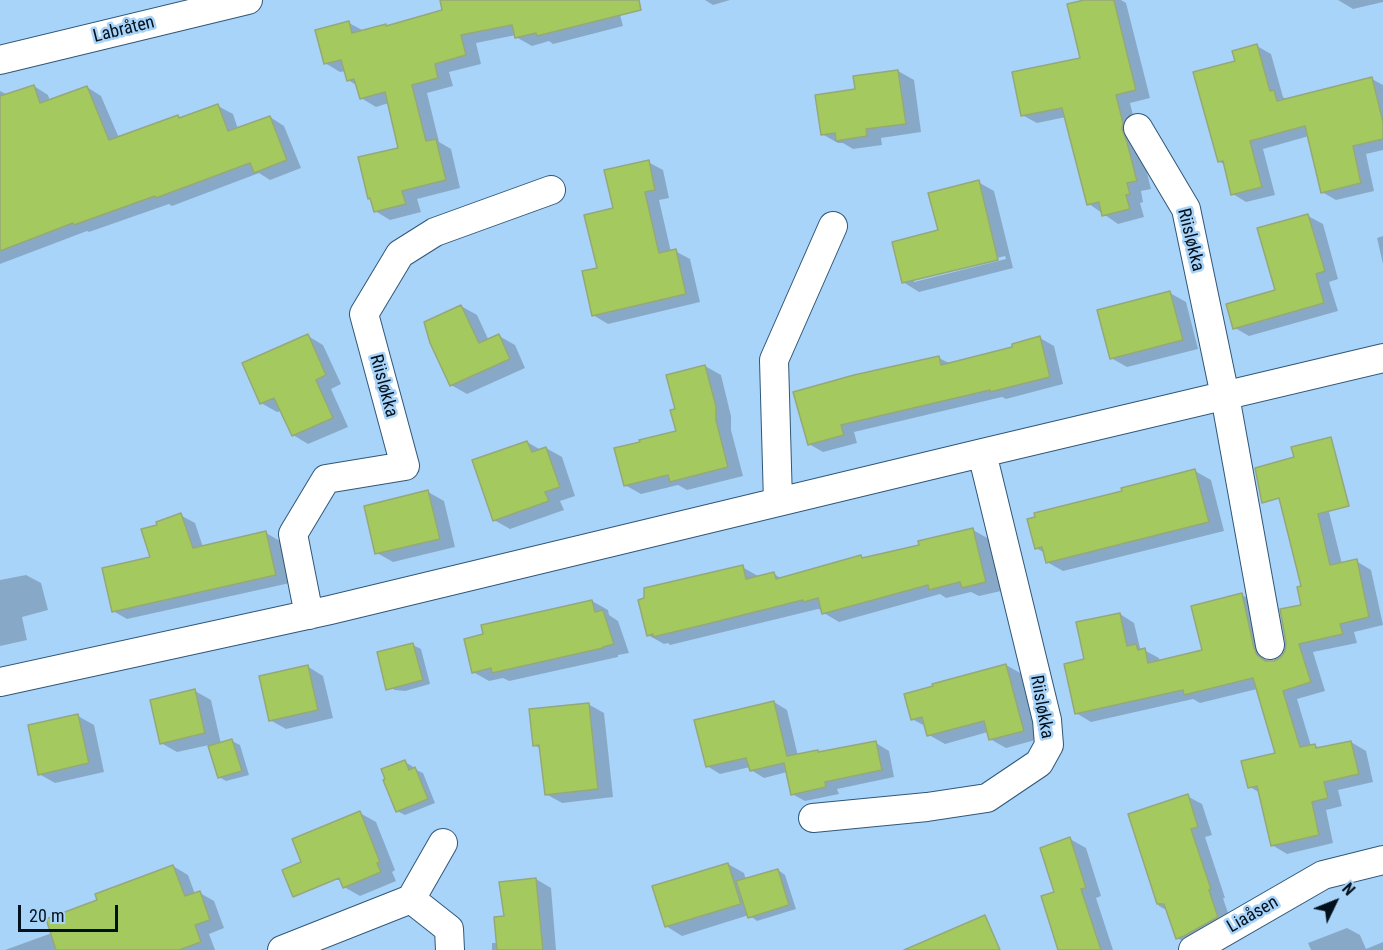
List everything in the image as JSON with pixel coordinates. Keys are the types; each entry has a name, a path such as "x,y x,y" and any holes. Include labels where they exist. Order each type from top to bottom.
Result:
{"street":[{"name":"Labråten","path":"0,60 248,0"},
{"name":"Riisløkka","path":"1138,128 1186,209 1225,396 1270,645"},
{"name":"Riisløkka","path":"309,615 292,534 326,479 405,466 364,314 400,254 435,232 551,190"},
{"path":"778,502 774,360 833,226"},
{"path":"0,682 309,615 1383,358"},
{"name":"Riisløkka","path":"813,818 927,807 987,798 1039,763 1049,745 1047,720 982,453"},
{"path":"282,950 411,899 443,843"},
{"name":"Liaåsen","path":"1193,950 1323,875 1383,860"},
{"path":"411,899 449,929 450,950"}],"building":[{"path":"440,0 639,0 641,10 537,36 536,33 515,38 512,25 461,35 466,55 435,64 438,78 412,85 426,141 436,139 446,180 402,191 406,204 374,212 370,198 368,199 358,157 398,148 385,92 360,99 354,79 347,81 341,60 324,64 315,30 349,21 352,33 386,24 386,26 442,10"},
{"path":"1084,0 1114,0 1136,90 1116,95 1123,123 1122,129 1137,181 1127,183 1130,194 1126,195 1130,209 1102,216 1099,202 1087,205 1062,108 1021,116 1012,72 1080,58 1067,4"},
{"path":"1257,44 1270,91 1274,90 1277,101 1372,77 1383,122 1383,139 1353,146 1361,183 1321,193 1305,126 1250,141 1262,187 1231,195 1223,161 1218,162 1193,72 1235,61 1232,51"},
{"path":"898,70 906,124 866,129 867,136 836,141 835,133 821,135 815,95 855,89 853,76"},
{"path":"34,85 40,103 87,86 109,140 178,115 179,118 218,104 228,131 270,116 287,160 254,173 250,163 156,198 155,196 74,225 73,223 0,251 0,96"},
{"path":"649,160 655,190 645,192 659,253 676,249 686,294 592,316 582,271 597,268 584,215 613,208 604,170"},
{"path":"979,180 998,260 902,283 892,242 938,230 928,193"},
{"path":"1308,214 1325,271 1316,274 1324,303 1233,329 1226,304 1275,290 1257,228"},
{"path":"1170,291 1183,340 1110,359 1097,310"},
{"path":"461,305 479,343 499,334 510,359 450,386 430,343 424,322"},
{"path":"308,334 326,375 316,380 333,418 292,436 274,398 260,404 242,363"},
{"path":"1040,336 1050,377 841,425 844,435 808,445 793,392 854,375 939,356 941,365 1012,347 1012,344"},
{"path":"705,365 728,467 670,482 668,475 624,486 614,448 676,431 670,410 675,409 666,375"},
{"path":"1331,437 1349,506 1318,514 1330,565 1357,559 1369,617 1340,624 1343,634 1299,644 1311,682 1283,691 1300,747 1315,744 1316,748 1351,741 1359,774 1324,782 1328,798 1312,802 1319,835 1271,846 1257,786 1248,788 1241,761 1275,753 1253,678 1184,695 1183,690 1075,714 1064,664 1084,659 1076,622 1120,613 1127,646 1136,644 1138,650 1145,648 1148,663 1202,650 1191,606 1242,593 1257,655 1265,661 1274,661 1281,657 1286,643 1280,609 1301,605 1297,587 1301,586 1279,498 1262,503 1255,468 1294,457 1291,447"},
{"path":"527,441 532,452 546,447 560,487 545,492 549,501 493,521 472,460"},
{"path":"1195,469 1209,522 1046,563 1042,547 1035,549 1027,519 1035,517 1034,513 1122,491 1121,488"},
{"path":"428,490 440,539 375,554 364,506"},
{"path":"181,513 193,548 266,531 276,575 112,612 102,568 150,557 141,529 157,525 156,522"},
{"path":"973,528 986,582 962,588 960,582 929,590 928,585 822,614 818,598 804,602 803,600 653,637 653,634 647,636 638,600 644,598 644,588 743,565 746,579 774,572 776,579 861,555 862,558 919,545 918,541"},
{"path":"592,600 595,612 603,610 614,644 492,673 491,668 472,673 464,639 483,634 481,625"},
{"path":"413,643 423,680 386,690 377,652"},
{"path":"1006,664 1024,731 989,740 984,721 927,736 922,717 911,720 904,694"},
{"path":"308,665 318,710 269,721 259,676"},
{"path":"195,689 205,733 160,744 150,700"},
{"path":"774,701 787,756 876,741 882,770 825,782 826,787 791,795 784,763 750,771 746,758 706,767 694,720"},
{"path":"589,703 598,789 545,795 539,745 533,746 529,709"},
{"path":"78,714 89,763 38,775 28,725"},
{"path":"232,739 242,771 218,778 208,746"},
{"path":"405,760 409,770 415,767 428,799 396,812 381,769"},
{"path":"1188,794 1198,827 1191,829 1218,917 1176,939 1164,904 1157,904 1128,814"},
{"path":"360,811 380,862 377,863 381,872 343,888 339,878 293,897 282,870 301,862 292,839"},
{"path":"1070,837 1086,888 1081,889 1101,950 1058,950 1041,896 1054,892 1040,848"},
{"path":"728,863 741,904 665,927 652,886"},
{"path":"173,865 185,896 200,891 210,920 195,925 201,942 179,950 56,950 46,919 97,900 95,894"},
{"path":"778,869 789,905 748,918 736,881"},
{"path":"536,878 543,950 497,950 494,917 504,916 499,882"},
{"path":"985,915 1000,950 904,950"}]}
